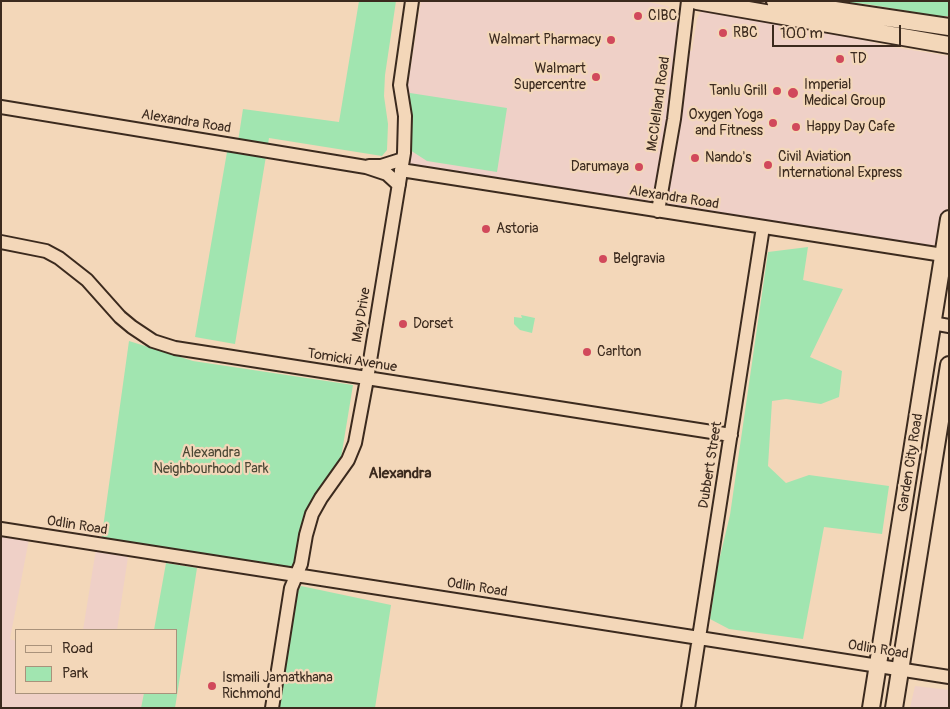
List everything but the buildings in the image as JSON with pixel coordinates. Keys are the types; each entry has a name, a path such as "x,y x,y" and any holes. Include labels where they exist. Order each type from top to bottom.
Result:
{"main road":[{"path":"697,1 949,45"},
{"path":"775,1 948,26"},
{"name":"Garden City Road","path":"871,708 949,219"},
{"name":"Garden City Road","path":"894,708 949,365"}],"street":[{"name":"May Drive","path":"272,708 291,588 297,575 312,514 348,460 355,443 402,165 405,116 400,85 412,1"},
{"name":"McClelland Road","path":"658,211 674,118 688,1"},
{"name":"Alexandra Road","path":"1,107 366,166 402,165 658,211 943,255"},
{"name":"Alexandra Road","path":"366,166 386,174 398,185"},
{"name":"Dubbert Street","path":"688,708 763,227"},
{"name":"Tomicki Avenue","path":"1,242 46,251 59,258 87,280 120,317 153,341 176,348 731,435"},
{"path":"932,323 949,326"},
{"name":"Odlin Road","path":"1,529 949,677"}],"shaded area":[{"path":"421,1 644,1 667,6 674,11 678,23 676,50 692,51 697,19 704,10 847,35 886,46 949,56 949,199 943,237 936,245 928,248 396,162"},
{"path":"1,535 29,539 10,639 15,641 15,694 144,694 141,708 1,708"},
{"path":"96,549 128,557 117,629 83,629"},
{"path":"915,686 949,690 949,708 910,708"}],"green space":[{"path":"359,1 396,1 385,75 384,96 388,124 387,150 382,156 269,138 235,344 195,337 227,152 237,148 243,109 339,122"},
{"path":"821,1 949,1 949,16 937,16 866,4"},
{"path":"410,93 507,108 497,172 427,161 410,150 408,106"},
{"path":"808,247 803,280 843,289 810,357 842,371 839,397 821,404 786,399 772,401 768,466 786,483 809,475 889,486 882,534 824,527 803,639 729,629 710,619 718,565 730,515 768,252"},
{"path":"521,315 535,318 532,333 520,330 514,324 514,317 522,318"},
{"name":"Alexandra Neighbourhood Park","path":"129,341 193,361 353,385 341,458 308,508 298,572 101,542"},
{"path":"166,563 197,568 178,689 178,629 154,629"},
{"path":"301,586 391,605 375,708 277,708 296,594"},
{"path":"144,694 177,694 175,708 141,708"}],"place":[{"name":"CIBC","path":"638,16"},
{"name":"RBC","path":"723,33"},
{"name":"Walmart Pharmacy","path":"611,40"},
{"name":"TD","path":"840,59"},
{"name":"Walmart Supercentre","path":"596,77"},
{"name":"Tanlu Grill","path":"777,91"},
{"name":"Imperial Medical Group","path":"793,93"},
{"name":"Oxygen Yoga and Fitness","path":"773,123"},
{"name":"Happy Day Cafe","path":"796,127"},
{"name":"Nando's","path":"695,158"},
{"name":"Civil Aviation International Express","path":"768,165"},
{"name":"Darumaya","path":"639,167"},
{"name":"Astoria","path":"486,229"},
{"name":"Belgravia","path":"603,259"},
{"name":"Dorset","path":"403,324"},
{"name":"Carlton","path":"587,352"},
{"name":"Ismaili Jamatkhana Richmond","path":"212,686"}],"district":[{"name":"Alexandra","path":"400,474"}]}
